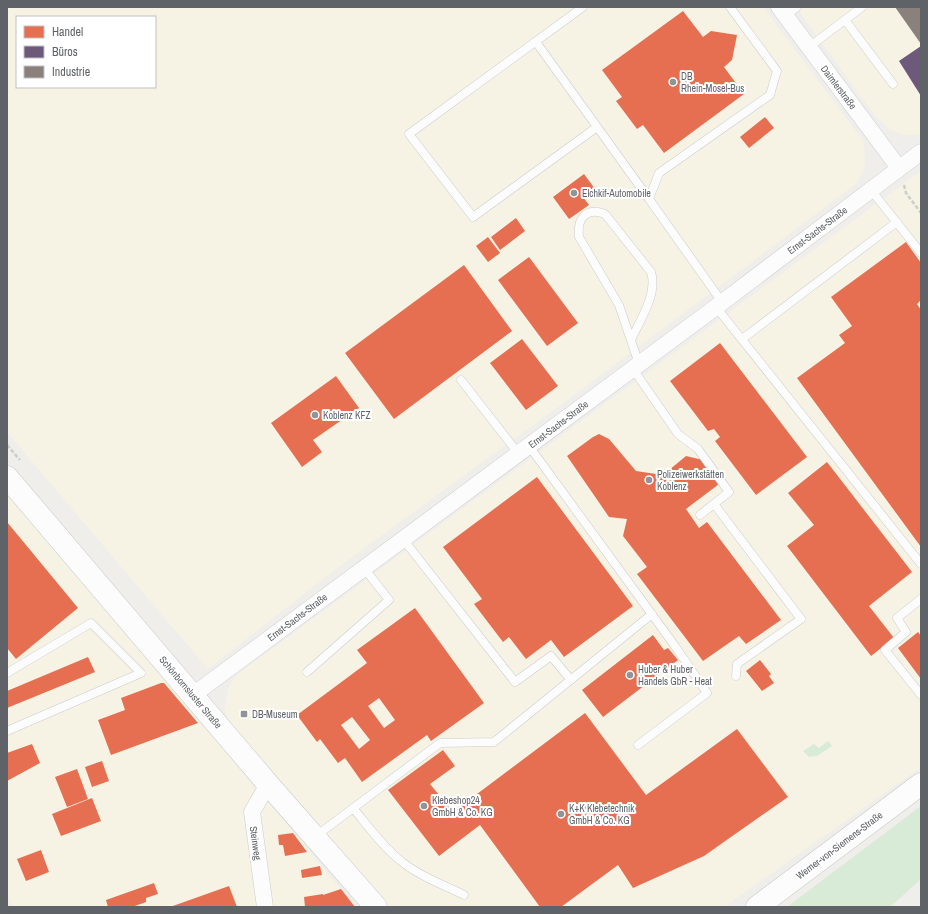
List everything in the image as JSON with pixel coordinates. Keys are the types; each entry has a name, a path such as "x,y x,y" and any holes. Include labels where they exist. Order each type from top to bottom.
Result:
{"street":[{"name":"Daimlerstraße","path":"787,10 809,47 899,168"},
{"name":"Ernst-Sachs-Straße","path":"193,695 524,450 921,152"},
{"name":"Schönbornsluster Straße","path":"7,477 268,784 376,907"},
{"name":"Steinweg","path":"265,907 252,812 268,784"},
{"name":"Werner-von-Siemens-Straße","path":"757,907 921,784"}],"lane":[{"path":"583,7 409,134 473,217 596,127"},
{"path":"648,199 660,173 770,95 777,71 730,7"},
{"path":"809,47 862,7"},
{"path":"845,20 893,84"},
{"path":"536,42 648,199 742,339 921,564"},
{"path":"871,190 921,253"},
{"path":"631,340 653,289 654,279 651,272 605,214 598,211 589,212 581,221 578,230 579,237 619,305 631,340 636,366 678,434 698,448 729,492 700,515"},
{"path":"742,339 897,222"},
{"path":"460,380 524,450 652,614 706,693 638,745"},
{"path":"714,504 801,619 737,664 736,676"},
{"path":"402,539 515,682 551,656 571,680"},
{"path":"307,672 389,600 364,568"},
{"path":"921,599 897,618 906,632 885,650 921,695"},
{"path":"314,837 440,743 494,742 652,614"},
{"path":"7,673 91,623 141,673 7,731"},
{"path":"353,808 389,850 402,862 464,895"}],"path":[{"path":"899,168 906,193 921,213"}],"shaded area":[{"path":"7,7 763,7 864,142 865,164 863,172 856,184 570,398 345,562 208,669 7,432"},
{"path":"796,7 921,7 921,134 904,135 889,129 873,113"},
{"path":"921,171 921,767 724,907 387,907 230,723 225,712 225,707 228,689 233,680 238,674"},
{"path":"7,494 356,907 14,907 7,897"}],"green space":[{"path":"828,741 832,746 817,756 809,757 803,751 814,744 819,748"},
{"path":"921,806 921,879 890,907 787,907"}],"building: Handel":[{"name":"DB Rhein-Mosel-Bus","path":"683,11 703,37 711,31 737,35 732,60 724,67 744,94 664,153 643,125 637,129 616,101 622,97 602,70"},
{"path":"765,117 774,128 749,148 740,137"},
{"name":"Elchkif-Automobile","path":"584,174 595,189 583,197 589,205 569,219 553,197"},
{"path":"516,218 525,231 500,250 491,237"},
{"path":"488,237 500,253 488,262 476,246"},
{"path":"906,242 921,263 921,300 917,304 921,310 921,547 797,378 845,343 839,335 852,326 831,297"},
{"path":"529,257 578,323 547,346 498,280"},
{"path":"464,265 512,331 394,419 345,353"},
{"path":"522,339 558,386 526,410 490,363"},
{"path":"720,343 807,457 756,495 715,441 720,437 714,429 708,431 670,381"},
{"name":"Koblenz KFZ","path":"336,376 359,408 313,440 322,452 302,467 271,423"},
{"path":"599,434 609,439 636,471 663,475 686,456 703,460 719,484 686,509 699,528 707,522 781,620 746,644 739,636 703,661 637,574 647,567 623,536 627,519 609,517 567,456"},
{"path":"827,462 912,572 869,606 894,638 871,656 787,546 814,525 788,493"},
{"path":"537,477 633,606 564,657 551,640 526,659 509,637 503,642 474,604 482,599 443,547"},
{"path":"7,522 78,608 16,659 7,648"},
{"path":"415,608 484,703 431,741 427,735 362,782 345,758 338,763 320,739 317,742 297,715 367,663 357,650","holes":["379,698 395,720 384,728 368,706","352,717 370,740 359,749 341,725"]},
{"path":"918,632 921,636 921,679 898,648"},
{"name":"Huber & Huber Handels GbR - Heat","path":"653,635 664,650 668,648 678,660 603,717 582,690"},
{"path":"88,657 95,672 7,708 7,691"},
{"path":"760,660 771,674 769,676 774,683 762,691 746,671"},
{"path":"164,683 198,723 111,755 98,720 125,710 121,698"},
{"path":"585,713 646,795 737,729 788,797 704,856 633,888 618,865 561,907 540,907 480,825 439,856 388,790 443,750 455,766 430,784 453,812"},
{"path":"32,744 40,763 7,781 7,753"},
{"path":"102,761 109,781 92,787 85,767"},
{"path":"77,769 88,799 67,807 55,777"},
{"path":"92,798 101,821 61,836 52,814"},
{"path":"293,833 307,852 285,856 283,845 279,845 278,835"},
{"path":"41,850 49,872 26,881 17,859"},
{"path":"320,866 322,875 302,878 301,870"},
{"path":"154,883 158,894 146,898 146,902 132,907 108,907 106,900"},
{"path":"229,886 237,907 170,907"},
{"path":"341,889 355,907 305,907 304,897 323,895"}],"building: Büros":[{"path":"921,46 921,96 899,61"}],"building: Industrie":[{"path":"895,7 921,7 921,44"}],"place":[{"name":"DB Rhein-Mosel-Bus","path":"673,82"},
{"name":"Elchkif-Automobile","path":"574,193"},
{"name":"Koblenz KFZ","path":"315,415"},
{"name":"Polizeiwerkstätten Koblenz","path":"649,480"},
{"name":"Huber & Huber Handels GbR - Heat","path":"630,675"},
{"name":"DB-Museum","path":"244,714"},
{"name":"Klebeshop24 GmbH & Co. KG","path":"424,806"},
{"name":"K+K Klebetechnik GmbH & Co. KG","path":"561,814"}]}
